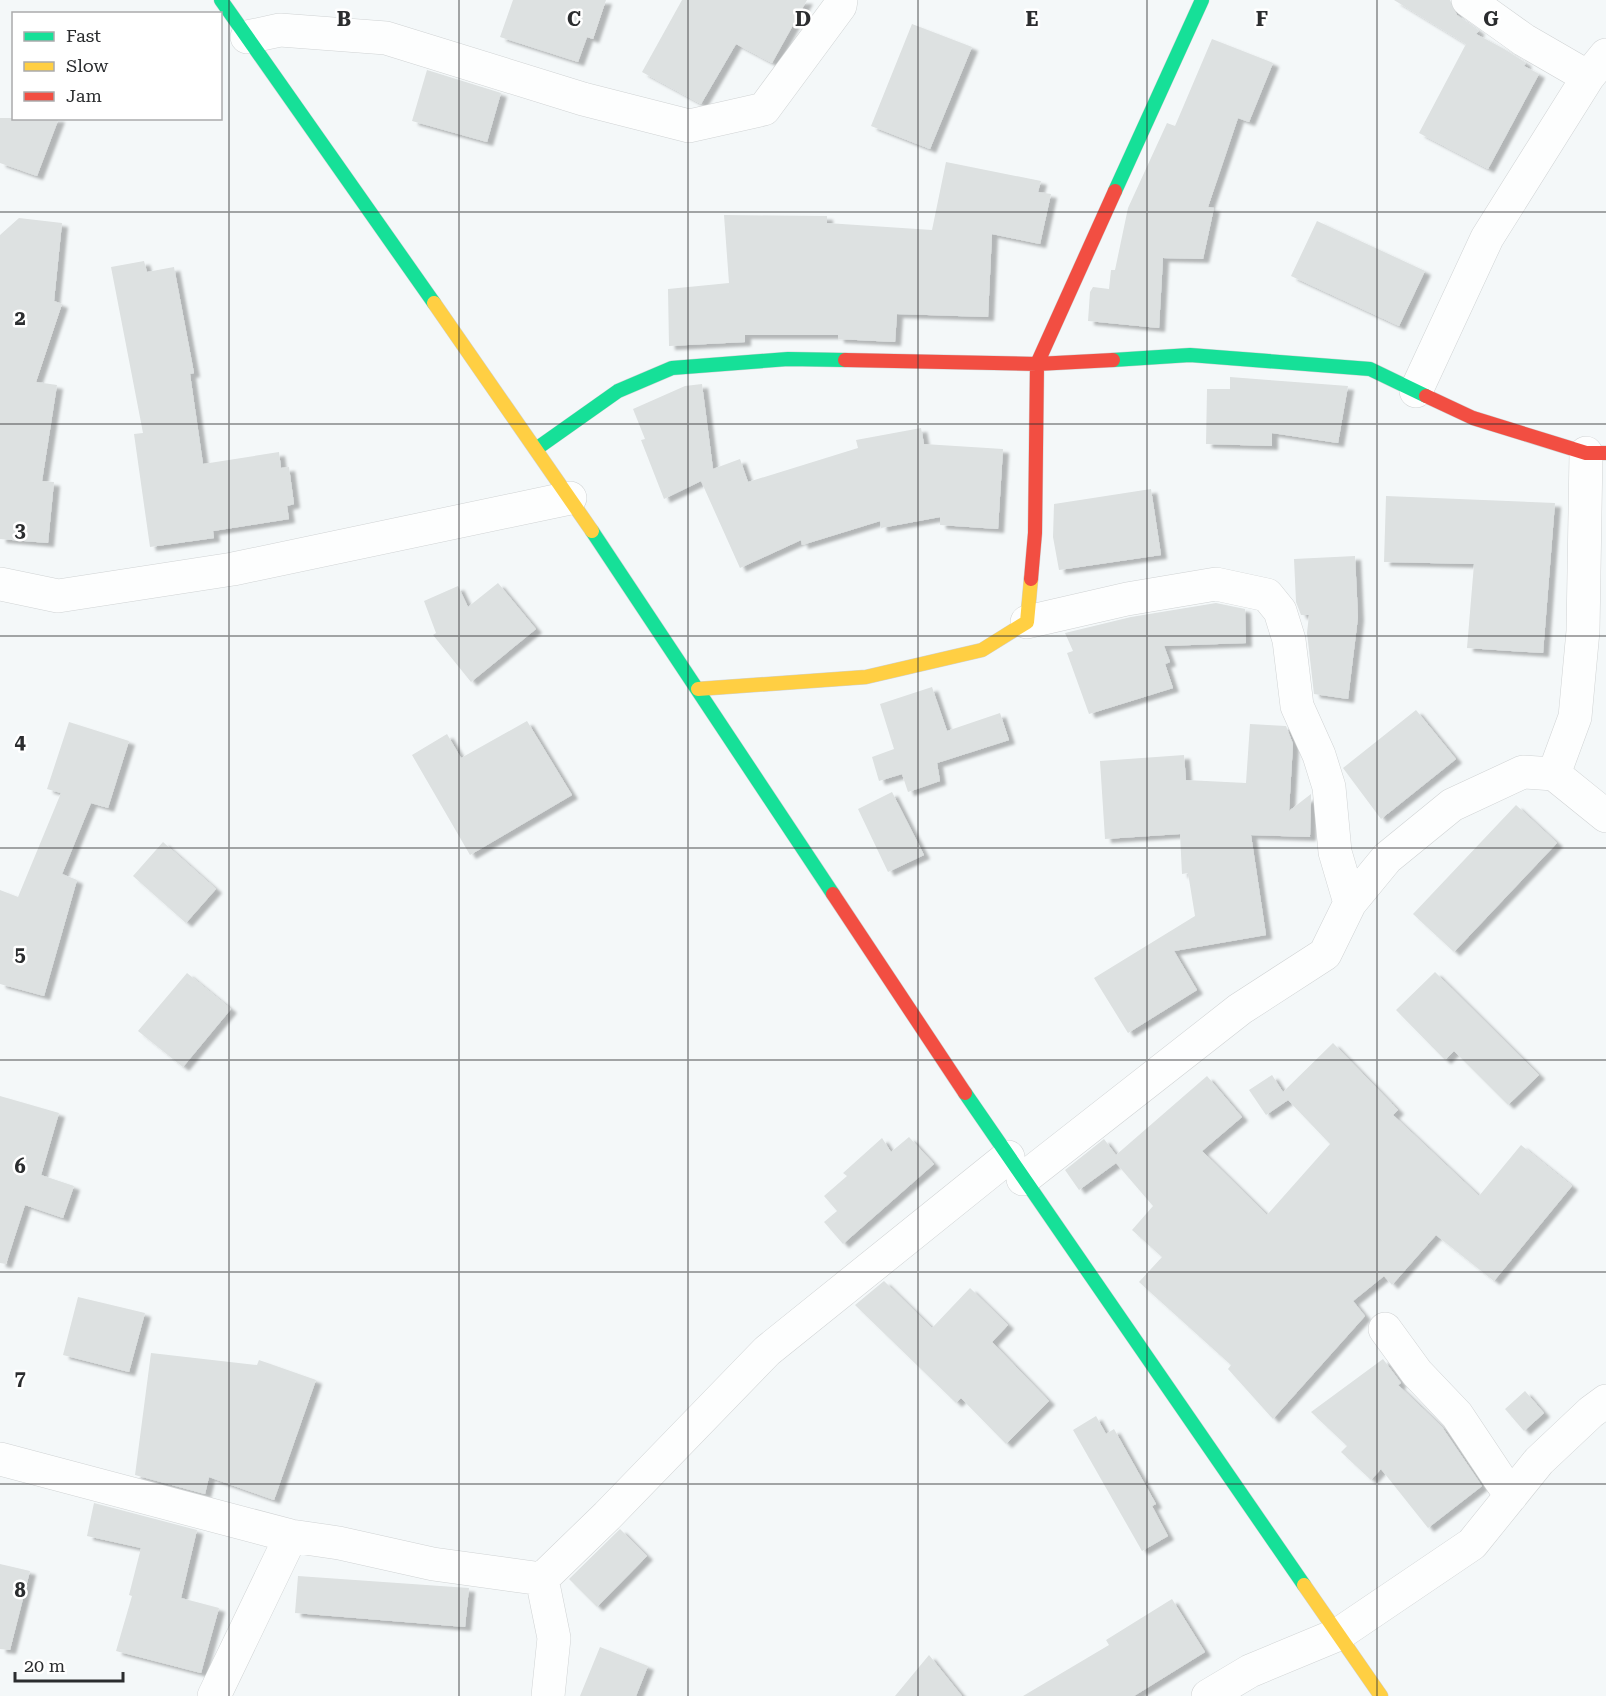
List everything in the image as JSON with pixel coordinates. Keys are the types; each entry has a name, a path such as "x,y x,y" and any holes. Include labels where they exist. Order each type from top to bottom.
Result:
{"street":[{"path":"221,0 570,498 1015,1168 1381,1696"},
{"path":"247,37 280,30 386,38 583,99 689,126 764,109 840,6 841,0"},
{"path":"1027,621 1035,533 1037,364 1202,0"},
{"path":"1416,391 1487,238 1597,66 1524,40 1468,0"},
{"path":"536,449 618,391 672,368 788,359 1037,364 1202,356 1370,369 1473,418 1596,453 1575,717 1554,774"},
{"path":"0,584 57,596 233,569 570,498"},
{"path":"698,689 866,677 982,650 1027,621 1127,599 1216,584 1267,595 1280,611 1289,640 1297,706 1319,755 1329,787 1335,852 1350,903"},
{"path":"542,1579 607,1516 767,1352 1015,1168 1240,1009 1325,954 1350,903 1387,858 1452,805 1523,772 1554,774 1606,816"},
{"path":"1385,1329 1418,1373 1458,1415 1511,1496"},
{"path":"1208,1696 1250,1671 1339,1634 1472,1544 1539,1461 1591,1412 1606,1401"},
{"path":"0,1458 291,1536 339,1543 434,1564 542,1579"},
{"path":"214,1696 291,1536"},
{"path":"542,1579 554,1638 548,1696"}],"building":[{"path":"513,0 606,0 593,39 587,37 578,62 500,37"},
{"path":"682,0 807,0 772,63 736,44 701,104 642,72"},
{"path":"1394,0 1450,0 1457,15 1479,31 1476,34 1504,49 1526,63 1524,66 1539,74 1488,169 1419,133 1466,44"},
{"path":"912,24 972,47 930,149 871,126"},
{"path":"1212,39 1273,63 1249,122 1238,118 1208,207 1214,208 1203,259 1163,258 1159,328 1088,321 1090,292 1093,287 1109,289 1111,270 1115,270 1128,208 1167,123 1175,126"},
{"path":"427,70 501,93 487,142 412,121"},
{"path":"0,118 58,120 37,176 0,163"},
{"path":"946,162 1041,181 1038,192 1051,194 1040,244 992,234 988,317 897,314 895,342 838,339 838,335 745,335 745,342 669,346 668,289 729,283 724,215 827,216 827,223 932,230"},
{"path":"19,218 62,223 54,301 62,304 36,382 57,385 42,481 54,482 48,543 0,539 0,235"},
{"path":"1317,221 1425,271 1399,326 1291,276"},
{"path":"144,261 147,272 174,267 194,373 190,374 203,464 279,452 281,468 289,467 294,504 287,506 289,519 213,531 214,538 150,547 134,434 143,433 111,267"},
{"path":"1230,377 1348,386 1338,443 1272,433 1272,446 1206,444 1207,389 1230,389"},
{"path":"702,384 713,469 740,459 748,482 858,448 856,440 921,428 924,444 1003,449 998,529 940,525 940,517 881,528 880,521 802,545 801,540 740,568 701,481 664,499 641,440 645,439 633,409 685,386"},
{"path":"1151,489 1161,555 1059,570 1053,537 1054,504"},
{"path":"1386,496 1555,503 1543,653 1467,648 1474,564 1384,562"},
{"path":"1355,556 1358,617 1348,699 1314,694 1307,633 1309,615 1301,615 1296,602 1294,559"},
{"path":"498,583 536,629 471,682 433,635 436,633 424,601 458,586 468,607"},
{"path":"1216,603 1245,609 1246,643 1164,646 1170,662 1165,664 1173,688 1089,714 1067,653 1073,651 1065,633 1131,617"},
{"path":"932,687 947,731 1000,713 1009,740 937,763 940,781 908,792 902,774 879,781 872,757 894,749 880,704"},
{"path":"1416,710 1456,759 1381,819 1343,768"},
{"path":"527,721 572,795 470,855 412,755 447,734 461,758"},
{"path":"69,722 129,741 108,808 91,803 62,874 77,880 44,996 0,984 0,890 18,897 61,793 47,789"},
{"path":"1250,724 1286,726 1293,744 1289,811 1311,794 1310,837 1251,835 1266,935 1174,951 1197,990 1128,1033 1094,978 1195,916 1188,873 1182,874 1180,834 1105,839 1100,761 1184,755 1186,780 1246,783"},
{"path":"892,792 924,855 888,872 858,809"},
{"path":"1516,805 1557,843 1454,952 1413,914"},
{"path":"163,842 216,889 186,923 133,876"},
{"path":"1435,972 1539,1075 1508,1105 1454,1051 1445,1060 1396,1010"},
{"path":"187,973 231,1009 183,1067 138,1031"},
{"path":"1333,1043 1398,1110 1393,1115 1479,1196 1521,1145 1572,1186 1494,1281 1436,1235 1392,1285 1384,1276 1353,1301 1365,1316 1273,1419 1228,1369 1231,1365 1139,1282 1162,1257 1132,1230 1153,1206 1116,1163 1079,1190 1065,1170 1104,1139 1116,1155 1207,1076 1242,1117 1202,1151 1267,1215 1330,1144 1288,1100 1266,1115 1249,1090 1272,1075 1283,1092"},
{"path":"0,1096 59,1113 41,1175 74,1186 63,1218 25,1205 6,1264 0,1263"},
{"path":"909,1137 934,1164 843,1244 824,1222 837,1211 824,1196 847,1176 843,1173 882,1138 891,1152"},
{"path":"884,1281 932,1328 970,1288 1008,1325 992,1342 1049,1401 1006,1444 961,1398 956,1403 855,1305"},
{"path":"78,1297 145,1313 129,1372 63,1355"},
{"path":"151,1353 257,1365 259,1360 316,1380 274,1500 209,1477 205,1494 135,1475"},
{"path":"1383,1359 1401,1383 1398,1385 1442,1427 1482,1486 1428,1528 1381,1469 1371,1480 1341,1452 1347,1446 1311,1412"},
{"path":"1525,1391 1544,1413 1524,1431 1505,1409"},
{"path":"1096,1416 1106,1434 1114,1429 1156,1504 1152,1506 1168,1536 1142,1551 1073,1430"},
{"path":"94,1503 197,1530 181,1598 219,1608 201,1673 116,1651 132,1596 129,1595 141,1548 87,1536"},
{"path":"620,1529 647,1556 597,1607 569,1579"},
{"path":"0,1564 30,1571 10,1650 0,1649"},
{"path":"298,1576 469,1588 465,1627 295,1613"},
{"path":"1172,1599 1205,1652 1134,1696 1023,1696 1109,1645 1106,1640"},
{"path":"600,1647 648,1666 636,1696 580,1696"},
{"path":"929,1655 962,1696 895,1696"}],"traffic: fast":[{"path":"221,0 434,303"},
{"path":"1115,191 1202,0"},
{"path":"1113,360 1190,355 1370,369 1426,396"},
{"path":"536,449 618,391 672,368 788,359 845,360"},
{"path":"592,531 833,894"},
{"path":"965,1093 1304,1585"}],"traffic: slow":[{"path":"434,303 592,531"},
{"path":"698,689 866,677 982,650 1027,622 1031,579"},
{"path":"1304,1585 1381,1696"}],"traffic: jam":[{"path":"1031,579 1035,533 1037,364 1115,191"},
{"path":"845,360 1037,364 1113,360"},
{"path":"1426,396 1473,418 1586,453 1606,453"},
{"path":"833,894 965,1093"}]}
